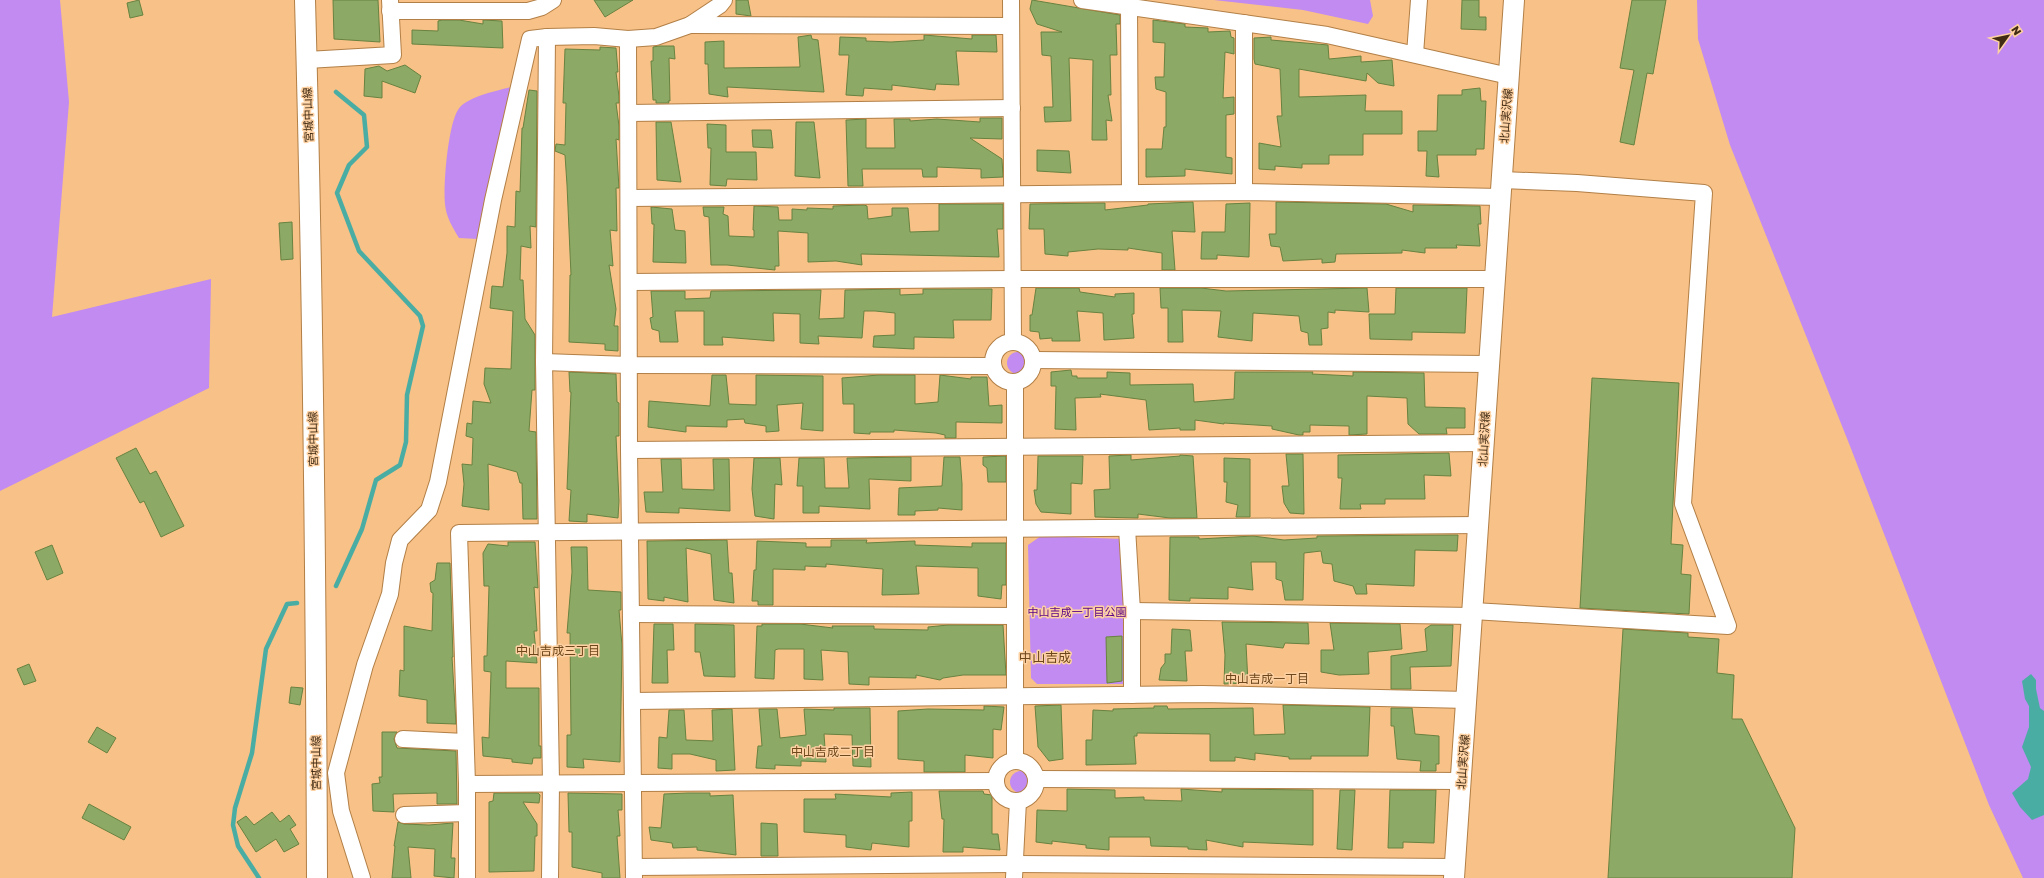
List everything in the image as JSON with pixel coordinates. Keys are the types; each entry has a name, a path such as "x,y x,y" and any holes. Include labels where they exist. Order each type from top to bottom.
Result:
{"street":[{"name":"宮城中山線","path":"305,0 315,584 316,878"},
{"path":"307,60 393,55 390,5 528,11 542,7 553,0"},
{"path":"362,878 341,811 336,773 365,664 390,594 394,563 400,540 429,510 438,482 493,200 530,39 547,37 594,36 628,39 656,37 690,25 720,5 724,0"},
{"path":"1012,0 1013,342"},
{"path":"1082,0 1327,35 1509,76"},
{"path":"1415,54 1418,0"},
{"name":"北山実沢線","path":"1454,873 1468,700 1488,364 1514,0"},
{"path":"1129,7 1130,193"},
{"path":"1244,23 1244,192"},
{"path":"690,25 1011,26"},
{"path":"547,37 544,362 545,533 551,783 550,878"},
{"path":"628,39 629,450 634,873 1014,871 1454,873"},
{"path":"628,113 1012,108"},
{"path":"629,198 1501,188 1577,183 1704,193 1683,504 1728,626 1473,614 1132,611"},
{"path":"629,282 1012,279 1494,279"},
{"path":"1013,342 1018,343 1028,349 1033,360 1032,367 1026,377 1014,382 1004,380 999,376 993,366 994,355 997,350 1002,346 1013,342"},
{"path":"1033,360 1488,364"},
{"path":"544,362 629,365 993,366"},
{"path":"1014,382 1015,760"},
{"path":"629,450 1484,443"},
{"path":"467,878 467,784 459,533 1479,525"},
{"path":"1127,528 1132,611 1132,695"},
{"path":"632,614 1015,616"},
{"path":"632,701 1210,694 1468,700"},
{"path":"403,739 465,742"},
{"path":"1015,760 1021,761 1032,767 1037,779 1034,791 1030,796 1018,801 1005,798 997,787 996,781 999,769 1015,760"},
{"path":"1037,779 1461,781"},
{"path":"467,784 996,781"},
{"path":"1014,871 1018,801"},
{"path":"404,815 467,813"}],"green space":[{"path":"0,0 60,0 69,102 52,317 211,279 209,388 0,491"},
{"path":"1214,0 1370,0 1373,16 1368,24 1303,10"},
{"path":"1697,0 2044,0 2044,878 2023,878 1989,805 1850,446 1730,145 1698,39"},
{"path":"511,87 478,239 459,238 450,222 445,204 447,156 454,118 458,110 467,101"},
{"path":"1018,352 1026,355 1029,363 1026,371 1018,374 1010,371 1007,363 1010,355"},
{"name":"中山吉成一丁目公園","path":"1041,536 1123,539 1127,684 1037,684 1031,678 1028,545"},
{"path":"1021,771 1025,772 1031,778 1031,786 1025,792 1021,793 1017,792 1011,786 1010,782 1011,778 1017,772"}],"water":[{"path":"2031,674 2036,680 2036,689 2040,708 2044,711 2044,815 2032,820 2020,807 2012,793 2028,779 2031,767 2022,747 2029,727 2029,706 2025,699 2022,681"}],"building":[{"path":"139,0 143,15 130,18 127,3"},
{"path":"333,0 378,0 380,42 334,39"},
{"path":"594,0 633,0 605,17"},
{"path":"736,0 748,0 751,16 736,14"},
{"path":"1032,0 1120,15 1120,24 1116,24 1117,55 1110,55 1111,95 1108,95 1112,121 1106,120 1107,140 1092,140 1093,60 1069,58 1071,121 1045,122 1044,107 1053,107 1051,56 1042,55 1041,32 1062,32 1037,24 1030,9"},
{"path":"1462,0 1479,0 1479,17 1486,17 1486,30 1461,29"},
{"path":"1632,0 1666,0 1653,74 1647,73 1634,145 1620,142 1634,70 1620,68"},
{"path":"459,20 483,24 483,20 502,21 503,48 412,44 412,30 438,31 438,21"},
{"path":"1153,20 1185,24 1185,27 1208,28 1208,32 1230,31 1231,37 1234,38 1234,54 1225,52 1223,98 1234,97 1234,114 1226,115 1226,157 1232,158 1232,174 1185,169 1185,176 1146,177 1146,149 1162,149 1164,127 1166,127 1166,92 1156,89 1155,77 1164,77 1165,43 1153,42"},
{"path":"811,35 812,39 818,40 824,92 727,87 728,97 709,94 708,64 705,64 705,42 724,41 724,68 800,67 798,37"},
{"path":"924,35 972,39 972,35 996,35 997,52 956,51 959,85 936,84 935,90 892,85 892,90 864,88 863,96 846,95 849,55 839,55 840,37 866,38 866,41 891,42 924,40"},
{"path":"1271,37 1271,40 1328,45 1329,59 1361,56 1361,62 1392,60 1394,86 1378,83 1367,73 1366,81 1299,69 1299,97 1366,95 1365,111 1402,111 1402,134 1363,134 1363,155 1329,155 1329,164 1302,164 1302,168 1275,166 1275,170 1259,169 1259,143 1281,147 1277,116 1282,116 1280,69 1255,64 1254,59 1254,38"},
{"path":"674,46 675,59 669,58 669,103 656,103 656,100 653,100 651,61 653,61 653,47"},
{"path":"600,47 616,48 618,72 616,72 619,97 619,103 616,103 619,126 619,140 616,139 619,188 616,188 617,231 610,230 613,266 609,265 616,309 614,326 618,326 618,351 605,350 605,344 569,342 571,275 565,155 555,151 556,144 565,145 566,103 563,103 565,49 600,50"},
{"path":"405,65 421,76 415,93 382,81 382,98 364,96 365,69 379,66 387,71"},
{"path":"1480,88 1481,101 1486,101 1484,149 1476,149 1476,155 1437,155 1439,177 1426,176 1427,151 1418,151 1418,131 1437,131 1438,95 1462,95 1462,90"},
{"path":"529,90 537,91 536,227 530,226 531,248 521,246 520,280 523,280 525,319 535,335 535,390 532,390 529,431 536,432 537,519 523,519 522,483 520,483 517,472 488,464 489,510 462,506 464,484 462,464 472,465 473,438 466,436 467,423 472,424 473,401 491,403 484,384 485,368 511,369 513,311 490,308 492,286 503,287 507,253 507,226 515,227 516,191 520,192 522,128"},
{"path":"980,118 1002,118 1002,139 970,138 1002,159 1003,177 981,178 981,169 937,167 937,177 923,177 922,169 862,169 863,186 848,186 846,120 866,119 866,148 895,148 894,119 910,119 910,121 937,119 980,122"},
{"path":"656,122 671,122 681,182 657,180"},
{"path":"796,122 814,122 820,178 795,176"},
{"path":"707,124 726,125 726,152 756,152 757,180 727,179 726,186 710,185 711,148 708,148"},
{"path":"752,130 771,130 773,148 753,147"},
{"path":"1037,150 1069,151 1071,173 1037,171"},
{"path":"1193,202 1195,232 1172,231 1175,270 1162,270 1162,253 1128,248 1128,250 1098,249 1068,252 1068,256 1045,254 1044,229 1029,229 1030,204 1105,203 1105,210 1148,204"},
{"path":"1276,202 1386,204 1413,212 1413,205 1480,206 1481,224 1478,224 1480,246 1456,245 1457,248 1425,248 1425,253 1402,250 1402,253 1336,254 1335,262 1322,263 1322,259 1283,261 1280,247 1271,246 1269,234 1276,234"},
{"path":"1250,203 1249,257 1217,255 1217,259 1201,259 1202,232 1225,232 1226,204"},
{"path":"939,204 1003,204 1003,229 997,229 999,257 861,254 862,265 836,261 808,262 808,233 778,231 779,266 775,266 775,270 727,265 711,265 709,217 704,216 703,207 724,207 723,214 728,216 729,236 754,237 754,206 778,207 779,220 792,220 792,209 833,209 833,206 864,205 867,206 868,219 892,216 892,208 908,208 910,232 939,231"},
{"path":"651,207 672,209 675,230 685,231 686,263 653,262 654,224 652,224"},
{"path":"292,222 293,259 281,260 279,223"},
{"path":"1036,288 1079,288 1080,292 1115,297 1115,294 1134,293 1134,314 1132,314 1134,338 1104,340 1103,313 1077,311 1080,341 1052,341 1052,338 1040,339 1039,332 1030,331 1030,315 1032,315"},
{"path":"1160,288 1201,288 1226,291 1367,288 1369,312 1335,310 1335,313 1328,312 1328,328 1321,329 1322,345 1309,345 1308,333 1301,331 1299,316 1253,313 1252,341 1218,337 1221,311 1182,310 1183,342 1168,342 1168,308 1161,308"},
{"path":"1396,288 1467,288 1465,333 1412,332 1412,340 1370,339 1369,314 1395,314"},
{"path":"900,289 900,295 923,294 923,289 992,289 991,320 953,320 954,338 914,337 914,349 873,347 874,336 895,335 895,313 864,311 862,338 818,336 819,344 800,343 800,314 773,313 774,341 722,337 723,345 704,345 704,311 675,311 678,342 660,342 659,331 652,329 650,318 653,317 651,291 685,291 685,299 710,298 711,291 821,290 819,319 844,318 845,290"},
{"path":"1071,370 1072,376 1077,376 1077,378 1107,378 1107,372 1130,373 1130,385 1193,384 1194,402 1234,399 1235,372 1313,372 1312,374 1353,376 1353,372 1424,373 1425,407 1465,408 1465,428 1446,428 1447,434 1419,434 1408,424 1407,398 1367,396 1367,434 1349,435 1349,426 1310,425 1310,432 1303,432 1303,435 1299,435 1272,429 1272,426 1224,424 1195,420 1195,430 1180,430 1180,428 1149,430 1146,400 1100,394 1101,397 1075,398 1076,430 1055,429 1056,386 1051,386 1051,372"},
{"path":"569,372 616,374 617,402 619,403 619,436 616,436 619,501 618,518 587,514 587,522 569,521 571,490 567,489 571,392"},
{"path":"712,375 726,375 729,404 756,405 756,375 823,376 823,431 801,429 803,403 777,405 779,431 766,432 766,426 745,423 744,419 727,420 727,427 686,426 686,432 648,427 649,401 710,406"},
{"path":"879,375 915,375 915,404 938,402 940,375 971,379 971,377 987,377 989,406 1002,405 1002,423 956,422 956,438 945,438 945,435 936,433 894,430 894,432 870,432 870,434 854,433 854,404 843,404 842,378"},
{"path":"1592,378 1679,383 1671,544 1683,545 1681,574 1691,575 1689,614 1580,608"},
{"path":"136,448 150,474 156,471 184,526 161,537 144,501 140,503 116,458"},
{"path":"1449,453 1451,476 1424,475 1425,499 1385,499 1385,504 1360,504 1361,509 1340,509 1342,478 1338,478 1338,455"},
{"path":"1286,454 1303,454 1304,514 1290,513 1284,503 1282,486 1289,486"},
{"path":"1131,455 1131,460 1180,455 1193,456 1197,518 1170,518 1138,514 1138,518 1095,517 1094,490 1110,489 1109,456"},
{"path":"1006,456 1006,482 988,482 987,468 983,465 983,457"},
{"path":"1038,456 1083,456 1082,484 1071,483 1071,514 1041,512 1036,504 1034,490 1037,490"},
{"path":"911,457 911,481 869,479 870,509 819,506 819,513 803,513 803,486 797,486 799,458 824,458 825,488 849,488 847,458"},
{"path":"944,457 960,457 962,510 938,508 938,510 915,511 915,515 898,515 899,488 942,486"},
{"path":"754,458 780,458 782,485 775,484 774,519 755,516 752,489"},
{"path":"1224,458 1250,459 1250,517 1236,517 1238,505 1226,502 1227,482 1224,482"},
{"path":"661,459 681,459 682,489 714,490 713,459 729,459 730,511 679,508 679,513 646,512 644,492 663,492"},
{"path":"1458,535 1457,551 1415,550 1414,586 1366,584 1367,594 1356,594 1353,586 1334,581 1332,564 1323,563 1321,551 1304,553 1303,600 1285,600 1282,581 1276,579 1276,562 1251,562 1253,590 1228,587 1228,599 1190,598 1190,601 1169,600 1170,537 1199,537 1199,539 1253,536 1284,540 1317,538 1317,536"},
{"path":"727,540 729,573 732,573 734,603 714,600 711,554 686,548 688,602 664,597 664,601 648,599 647,541"},
{"path":"831,540 867,540 866,543 915,541 915,545 972,547 972,543 1006,543 1006,585 1002,585 1001,599 978,596 978,568 916,566 919,594 882,595 883,569 826,564 826,567 805,566 805,570 773,569 773,605 758,605 758,601 752,601 754,570 756,570 757,541 806,543 806,547 831,547"},
{"path":"508,542 535,542 538,588 534,587 537,631 534,631 537,663 506,661 506,688 539,688 539,746 541,746 541,758 533,758 532,764 512,762 512,759 483,756 482,737 489,738 491,672 484,671 484,656 487,656 489,586 484,586 483,553 488,544 508,546"},
{"path":"52,545 63,573 47,580 35,552"},
{"path":"571,547 587,547 588,590 621,592 621,610 619,610 622,646 620,762 583,759 584,768 567,767 567,735 571,735 570,633 567,633 572,572"},
{"path":"437,563 450,563 452,657 456,724 427,723 427,700 399,696 400,670 404,671 404,626 432,631 433,593 431,592 430,583 435,580"},
{"path":"1222,622 1308,623 1309,644 1285,643 1283,648 1246,644 1248,683 1224,684 1225,655"},
{"path":"1330,623 1400,624 1402,649 1368,652 1369,674 1339,675 1321,672 1321,650 1334,650"},
{"path":"654,624 673,624 674,650 667,650 668,683 652,683"},
{"path":"695,624 734,625 735,677 704,676 700,652 695,652"},
{"path":"762,624 800,624 833,628 832,626 874,626 874,629 928,630 928,627 948,625 1003,625 1006,675 963,675 943,678 940,680 916,675 916,678 869,677 869,685 849,684 848,652 821,650 823,680 804,679 804,649 778,649 775,650 774,679 755,678 757,626 762,626"},
{"path":"1431,625 1453,625 1451,666 1410,667 1411,689 1391,689 1391,656 1427,651 1425,629"},
{"path":"1172,629 1190,630 1192,651 1185,651 1187,681 1159,680 1161,668 1165,663 1165,654 1171,654"},
{"path":"1623,629 1688,633 1688,637 1719,639 1717,673 1734,675 1732,719 1742,719 1795,828 1792,878 1608,878"},
{"path":"1122,636 1122,681 1107,683 1106,637"},
{"path":"29,664 36,681 24,685 17,669"},
{"path":"291,687 303,688 300,705 289,703"},
{"path":"1061,705 1063,759 1049,761 1038,747 1035,706"},
{"path":"1283,705 1370,707 1368,756 1311,756 1311,759 1289,759 1289,757 1255,753 1255,760 1235,757 1235,761 1210,761 1210,734 1137,733 1137,736 1134,736 1136,764 1086,765 1086,740 1092,740 1093,710 1113,711 1113,709 1154,708 1154,706 1167,706 1168,709 1253,708 1254,735 1285,734"},
{"path":"984,706 1004,707 1001,730 993,729 993,758 965,755 965,772 924,772 924,761 898,759 898,711 928,709 984,710"},
{"path":"834,708 870,708 871,767 853,766 852,735 824,734 826,762 801,761 801,766 775,765 775,769 756,768 758,746 762,746 759,709 777,709 780,738 806,735 804,709 834,710"},
{"path":"1391,708 1412,708 1415,734 1439,736 1439,764 1436,764 1436,771 1420,771 1421,761 1397,759 1394,726 1391,726"},
{"path":"732,709 735,770 716,771 716,760 690,754 672,754 672,769 658,768 659,737 667,738 669,710 684,710 686,740 713,741 712,710"},
{"path":"97,727 116,738 107,753 88,742"},
{"path":"382,732 397,732 394,739 397,748 456,751 457,804 437,804 437,793 393,794 394,812 373,811 372,784 380,783 379,777 382,777"},
{"path":"1067,789 1115,790 1115,798 1144,797 1144,800 1182,801 1181,789 1222,792 1222,789 1313,790 1313,845 1243,842 1243,847 1206,840 1207,850 1188,849 1188,847 1151,846 1150,837 1109,837 1109,850 1086,848 1086,845 1052,841 1052,844 1036,842 1037,810 1067,811"},
{"path":"1340,790 1355,790 1352,850 1337,849"},
{"path":"1390,790 1436,790 1434,843 1403,842 1403,848 1388,848"},
{"path":"939,791 983,791 984,794 992,795 992,834 998,834 1000,850 963,847 963,852 943,852 944,819 942,819"},
{"path":"912,792 912,821 909,821 909,847 872,843 871,850 846,847 846,835 804,832 804,799 836,799 835,794 891,797 891,793"},
{"path":"494,793 538,793 540,795 539,803 523,802 537,824 537,836 535,836 534,871 489,872 489,802 493,801"},
{"path":"568,793 622,794 622,810 618,810 620,836 617,836 620,878 602,878 602,873 572,867 572,832 569,832"},
{"path":"710,793 710,796 733,795 736,855 697,850 697,847 673,848 672,843 651,840 649,827 661,828 664,794"},
{"path":"89,804 131,827 124,840 82,818"},
{"path":"272,812 280,822 289,815 296,825 290,829 299,844 284,852 276,839 256,852 237,822 246,816 254,825"},
{"path":"398,822 404,824 429,825 453,823 451,858 455,858 454,878 434,876 435,849 408,847 411,878 392,878 394,846"},
{"path":"761,823 777,824 778,856 761,856"}],"waterway":[{"path":"336,92 364,115 367,147 349,165 337,193 359,251 420,316 423,326 407,395 406,442 400,465 376,480 362,529 336,586"},
{"path":"259,878 238,846 233,825 235,808 252,753 266,649 287,604 297,603"}],"district":[{"name":"中山吉成三丁目","path":"558,651"},
{"name":"中山吉成","path":"1045,657"},
{"name":"中山吉成一丁目","path":"1267,679"},
{"name":"中山吉成二丁目","path":"833,752"}]}
